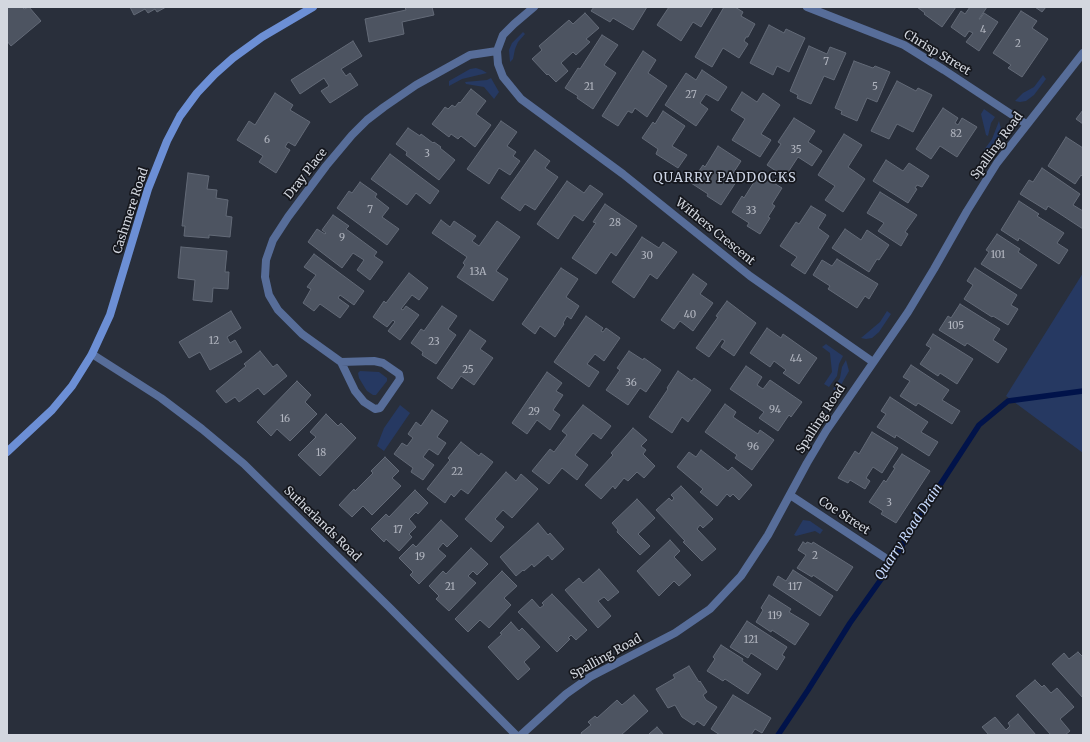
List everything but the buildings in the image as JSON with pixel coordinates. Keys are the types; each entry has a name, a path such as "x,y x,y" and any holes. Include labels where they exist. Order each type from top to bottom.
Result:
{"street":[{"name":"Cashmere Road","path":"7,452 52,410 72,386 92,354 110,315 148,189 167,141 180,116 197,93 233,58 262,38 313,7"},
{"path":"497,51 503,36 514,24 534,7"},
{"name":"Chrisp Street","path":"807,7 904,45 1026,124"},
{"name":"Dray Place","path":"341,362 374,361 383,363 399,374 400,379 380,408 375,409 364,402 355,391 341,362 293,327 278,310 269,296 265,277 266,260 273,240 326,166 352,135 367,120 416,85 456,63 470,56 497,51"},
{"name":"Withers Crescent","path":"497,51 498,64 503,76 521,99 623,174 750,276 873,362"},
{"name":"Spalling Road","path":"520,735 566,694 590,677 675,633 710,608 741,576 768,535 826,431 912,306 967,211 994,169 1026,124 1083,53"},
{"name":"Sutherlands Road","path":"92,354 161,398 202,429 244,464 516,735"},
{"name":"Coe Street","path":"790,495 884,557"}],"shaded area":[{"path":"523,32 525,34 518,42 513,59 510,62 509,50 512,43"},
{"path":"476,68 487,73 462,79 449,86 449,81 470,69"},
{"path":"1043,75 1046,79 1034,95 1026,101 1015,101 1023,93 1034,87"},
{"path":"491,78 499,92 494,99 484,87 466,84 465,82 487,80"},
{"path":"984,109 995,117 991,123 988,136 986,135 981,114"},
{"path":"999,121 1001,135 990,151 984,150 992,139"},
{"path":"1083,273 1083,453 1006,396"},
{"path":"887,311 891,314 879,332 872,338 861,338 880,322"},
{"path":"826,344 843,356 839,364 837,376 829,387 824,384 832,372 830,353 822,347"},
{"path":"846,360 849,371 837,392 833,389 840,378 842,367"},
{"path":"360,371 379,372 387,378 387,381 376,395 373,395 365,388 359,378 358,373"},
{"path":"400,405 410,413 384,451 377,446 384,428"},
{"path":"803,520 810,521 823,530 820,534 815,531 796,536 794,535"}],"waterway":[{"name":"Quarry Road Drain","path":"778,735 850,623 882,578 979,425 1008,401 1083,391"}],"district":[{"name":"QUARRY PADDOCKS","path":"725,178"}]}
